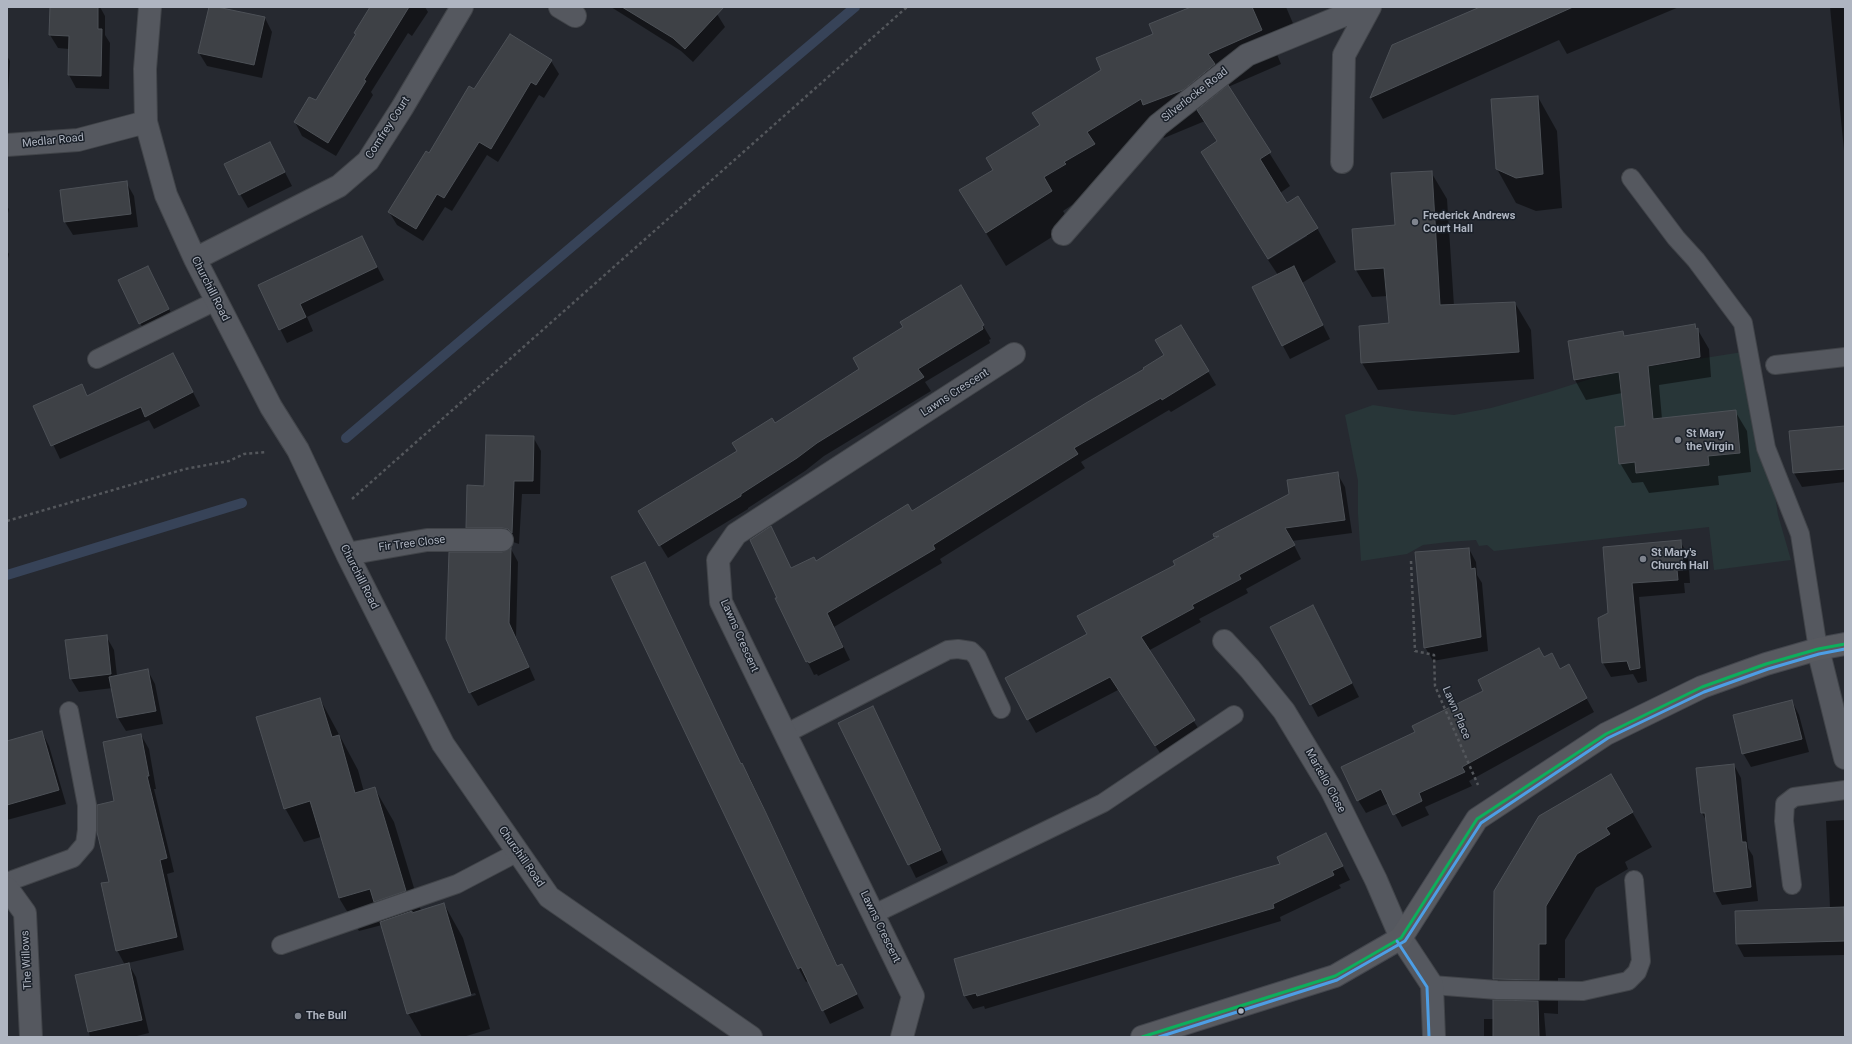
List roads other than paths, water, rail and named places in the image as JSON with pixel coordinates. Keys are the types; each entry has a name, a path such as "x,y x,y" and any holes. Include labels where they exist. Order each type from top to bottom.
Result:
{"main road":[{"path":"1142,1037 1335,976 1401,938 1476,819 1606,734 1702,687 1766,664 1818,649 1845,644"}],"street":[{"name":"Churchill Road","path":"150,7 145,69 146,122 166,195 216,301 271,407 298,450 347,554 443,744 549,897 751,1037"},
{"name":"Comfrey Court","path":"195,259 339,186 368,161 402,108 462,7"},
{"name":"Silverlocke Road","path":"1063,234 1158,125 1246,55 1364,7"},
{"path":"1342,162 1344,55 1370,7"},
{"name":"Medlar Road","path":"7,145 78,140 146,122"},
{"name":"Lawns Crescent","path":"902,1037 913,996 721,602 718,560 736,534 1014,354"},
{"name":"Fir Tree Close","path":"347,554 427,540 502,540"},
{"name":"Martello Close","path":"1224,641 1250,669 1284,711 1331,788 1376,880 1401,938 1432,985"},
{"path":"1818,649 1845,758"},
{"name":"The Willows","path":"7,888 25,913 31,1037"},
{"path":"1432,985 1434,1037"}],"lane":[{"path":"1631,178 1743,323 1766,448 1800,534 1818,649"},
{"path":"97,359 216,301"},
{"path":"1775,365 1845,357"},
{"path":"786,734 948,650 958,649 971,651 977,657 1001,709"},
{"path":"7,882 73,858 85,844 87,830 87,806 69,711"},
{"path":"874,914 1103,803 1234,715"},
{"path":"1792,885 1784,821 1785,804 1794,797 1845,790"},
{"path":"281,945 457,884 518,852"},
{"path":"1432,985 1497,990 1583,991 1628,981 1637,972 1641,961 1634,880"}],"waterway":[{"path":"346,438 855,7"},
{"path":"7,575 242,503"}],"place":[{"name":"Frederick Andrews Court Hall","path":"1415,222"},
{"name":"St Mary the Virgin","path":"1678,440"},
{"name":"St Mary's Church Hall","path":"1643,559"},
{"name":"The Bull","path":"298,1016"}]}
